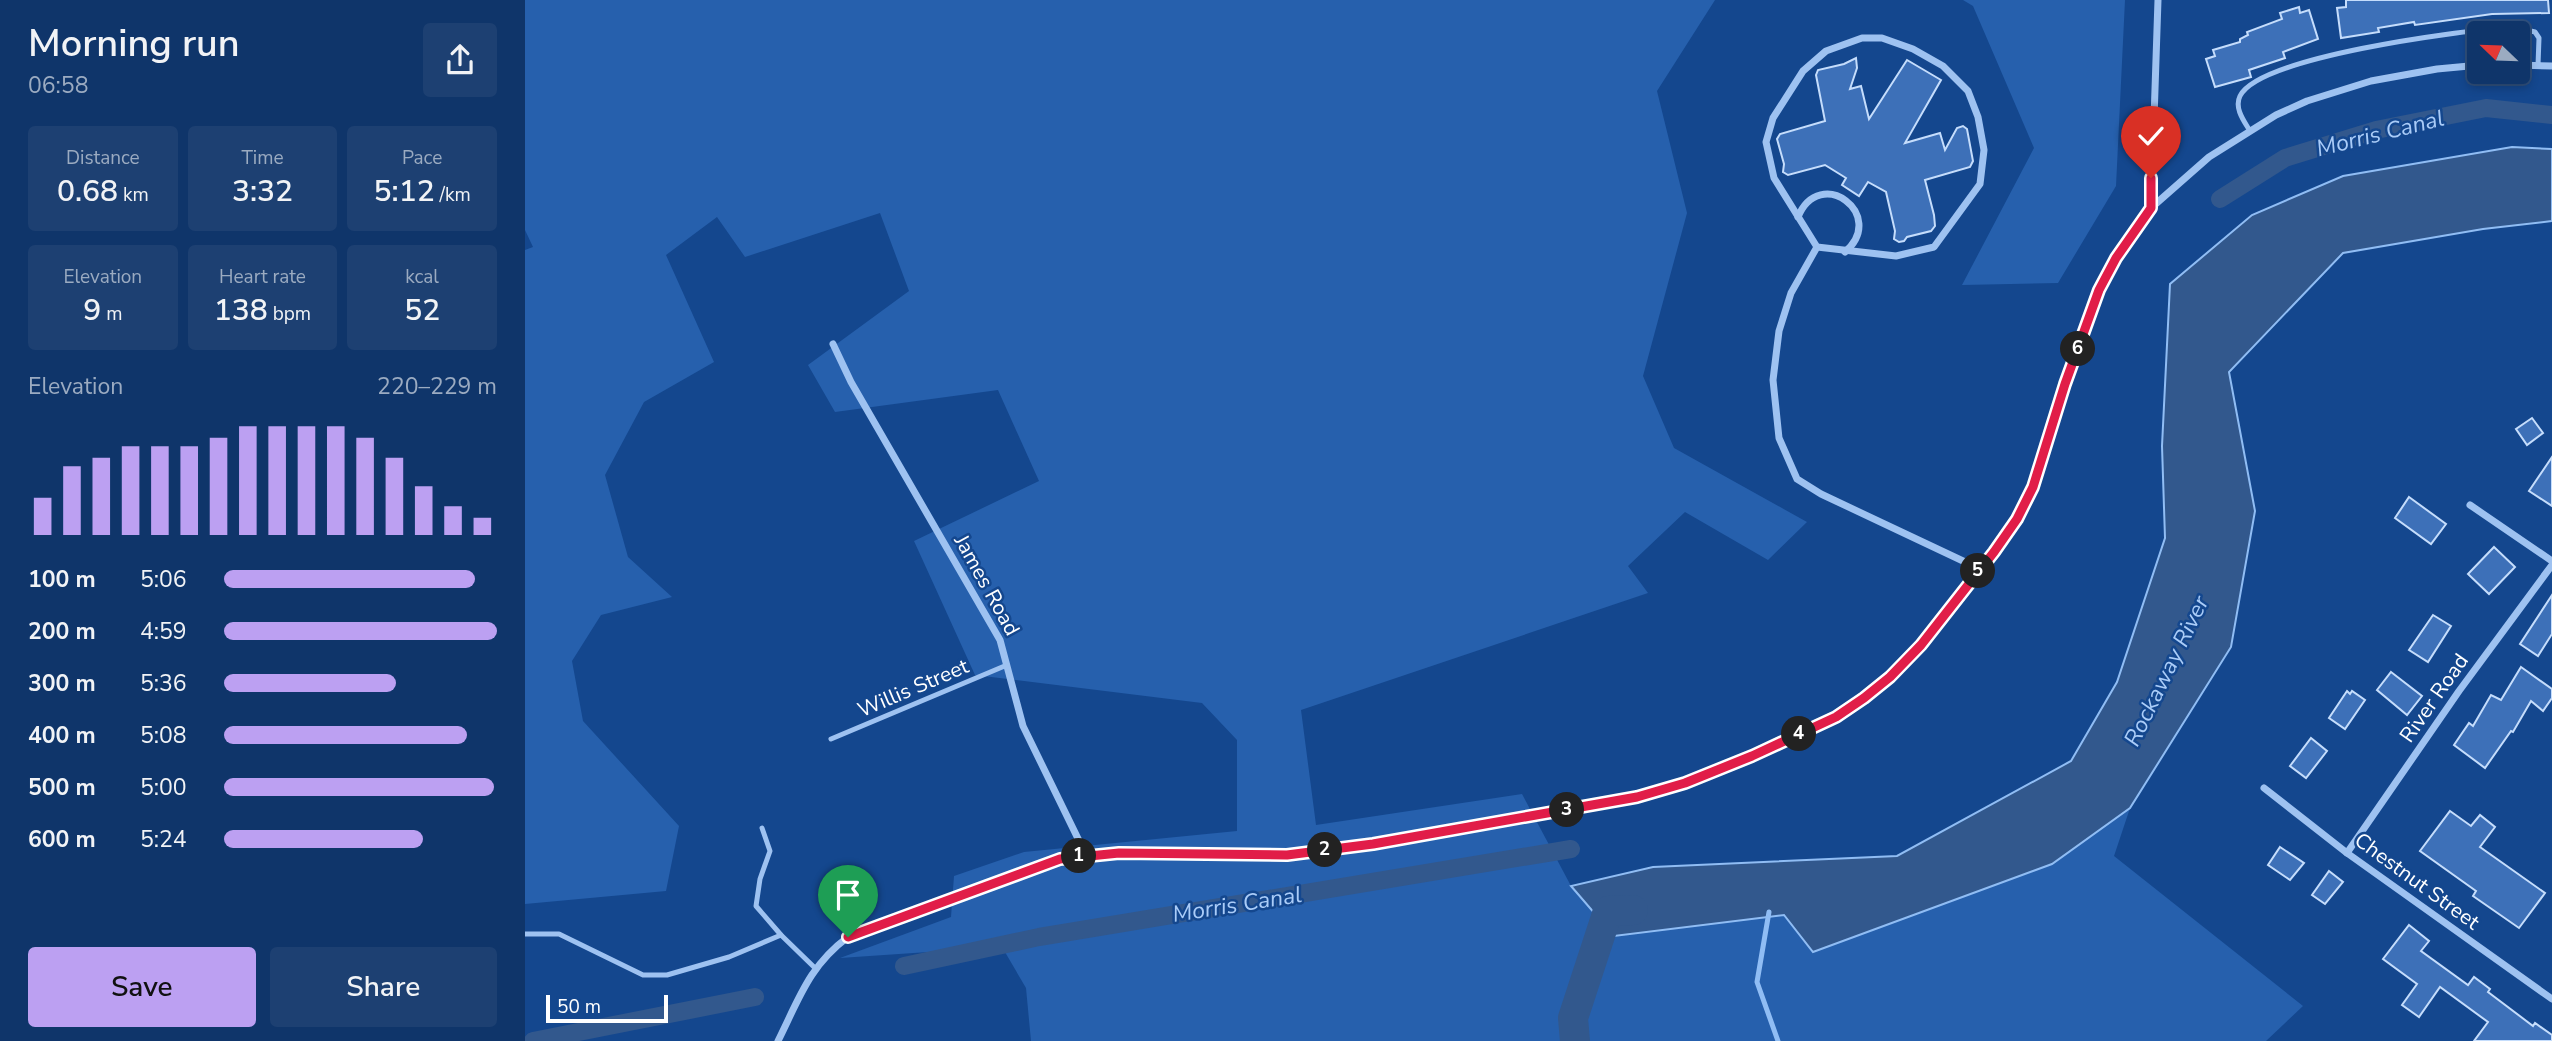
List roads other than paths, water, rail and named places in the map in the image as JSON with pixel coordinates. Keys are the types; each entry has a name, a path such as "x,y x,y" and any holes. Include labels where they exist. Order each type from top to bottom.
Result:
{"street":[{"path":"2151,208 2158,0"},
{"path":"1862,38 1882,38 1913,49 1943,66 1968,91 1978,117 1984,150 1980,184 1934,247 1896,256 1817,247 1798,217 1774,178 1766,142 1773,118 1803,71 1826,51 1862,38"},
{"path":"2531,65 2552,66"},
{"path":"778,1041 815,968 830,951 858,932 1060,859 1086,855 1177,852 1287,855 1373,844 1540,816 1637,797 1685,783 1764,751 1836,717 1890,677 1921,645 2017,519 2033,487 2065,384 2099,290 2116,258 2151,208 2198,165 2286,110 2338,89 2437,69 2467,66"},
{"path":"1798,217 1801,209 1813,198 1828,194 1844,198 1855,209 1859,225 1856,240 1845,252"},
{"path":"1817,247 1791,293 1779,331 1773,380 1779,438 1797,479 1821,494 1980,569"},
{"name":"James Road","path":"833,344 851,382 1000,640 1023,726 1086,855"},
{"path":"2470,505 2552,563"},
{"name":"River Road","path":"2347,853 2552,563"},
{"name":"Chestnut Street","path":"2265,788 2347,853 2552,999"}],"lane":[{"path":"2250,131 2241,116 2238,103 2241,94 2248,88 2262,79 2306,62 2349,50 2438,35 2520,28 2535,32 2539,38 2538,65"},
{"name":"Willis Street","path":"831,739 1007,666"},
{"path":"762,828 770,851 760,880 756,906 815,968"},
{"path":"525,934 559,934 643,975 667,975 729,957 781,934"}],"water":[{"path":"2512,147 2552,149 2552,221 2483,229 2343,253 2229,372 2255,511 2231,647 2130,808 2052,864 1813,952 1784,915 1614,936 1571,886 1653,867 1897,856 2071,761 2117,682 2165,538 2162,446 2170,284 2252,215 2343,176"}],"waterway":[{"name":"Morris Canal","path":"2220,199 2285,158 2376,130 2486,108 2552,115"},
{"name":"Morris Canal","path":"904,966 1039,937 1571,849"},
{"name":"Rockaway River","path":"1575,1041 1573,1018 1608,911 1633,910"},
{"path":"1769,912 1757,982 1778,1041"},
{"name":"Morris Canal","path":"533,1041 755,997"}]}
